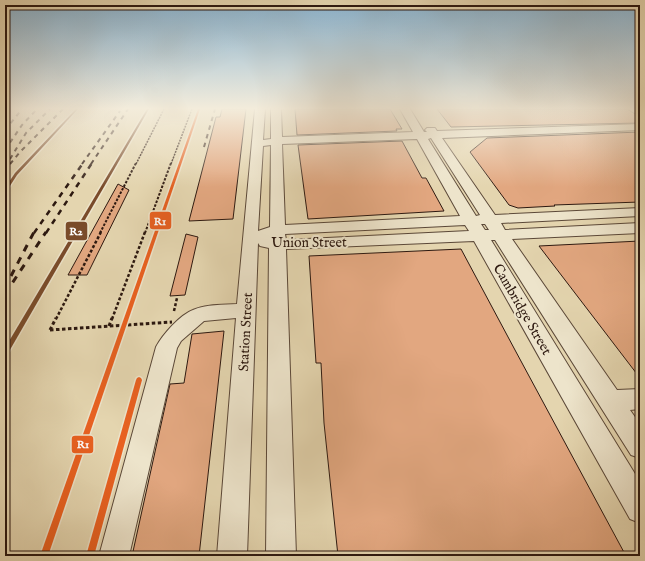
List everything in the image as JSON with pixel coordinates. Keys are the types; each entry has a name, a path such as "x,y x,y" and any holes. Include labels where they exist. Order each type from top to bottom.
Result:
{"street":[{"name":"Station Street","path":"267,135 276,188 281,556"},
{"name":"Station Street","path":"232,556 254,189 270,145 272,135"},
{"name":"Cambridge Street","path":"427,135 486,228 640,509"},
{"path":"430,139 497,135"},
{"path":"270,145 430,139 631,135"},
{"path":"254,189 276,188"},
{"name":"Union Street","path":"486,228 640,212"},
{"name":"Cambridge Street","path":"486,228 611,400 640,446"},
{"name":"Union Street","path":"250,239 486,228 640,228"},
{"path":"114,556 167,347 174,336 199,315 246,310"},
{"path":"611,400 640,399"}],"path":[{"path":"150,135 50,330 172,322"},
{"path":"109,326 182,135"}],"building":[{"path":"211,135 243,135 233,219 189,221"},
{"path":"559,135 640,135 640,202 554,205 555,206 518,208 509,205 470,152 487,138"},
{"path":"402,141 422,178 426,178 444,211 308,219 298,145"},
{"path":"118,184 129,190 87,275 68,275"},
{"path":"186,234 198,237 185,295 170,296"},
{"path":"640,241 640,378 539,246"},
{"path":"461,249 626,556 338,556 324,423 321,363 316,363 309,256"},
{"path":"224,331 199,556 132,556 170,384 184,383 192,334"}],"railway":[{"path":"5,150 15,135"},
{"path":"10,159 25,135"},
{"path":"10,164 37,135"},
{"path":"25,164 52,135"},
{"path":"82,164 103,135"},
{"path":"91,164 110,135"},
{"path":"116,164 133,135"},
{"path":"180,164 190,135"},
{"path":"204,147 207,135"},
{"path":"5,171 11,163"},
{"path":"5,191 16,174 26,163"},
{"path":"34,233 83,163"},
{"path":"46,233 92,163"},
{"path":"76,233 116,163"},
{"path":"156,233 180,163"},
{"path":"11,276 34,232"},
{"path":"5,294 46,232"},
{"path":"25,319 76,232"},
{"path":"126,319 156,232"},
{"path":"5,353 26,318"},
{"path":"89,426 127,318"},
{"path":"44,556 89,425"}],"transit line":[{"name":"R2","path":"5,191 16,174 52,135"},
{"name":"R2","path":"5,353 133,135"},
{"name":"R1","path":"44,556 190,135"},
{"name":"R1","path":"90,556 139,380"}]}
